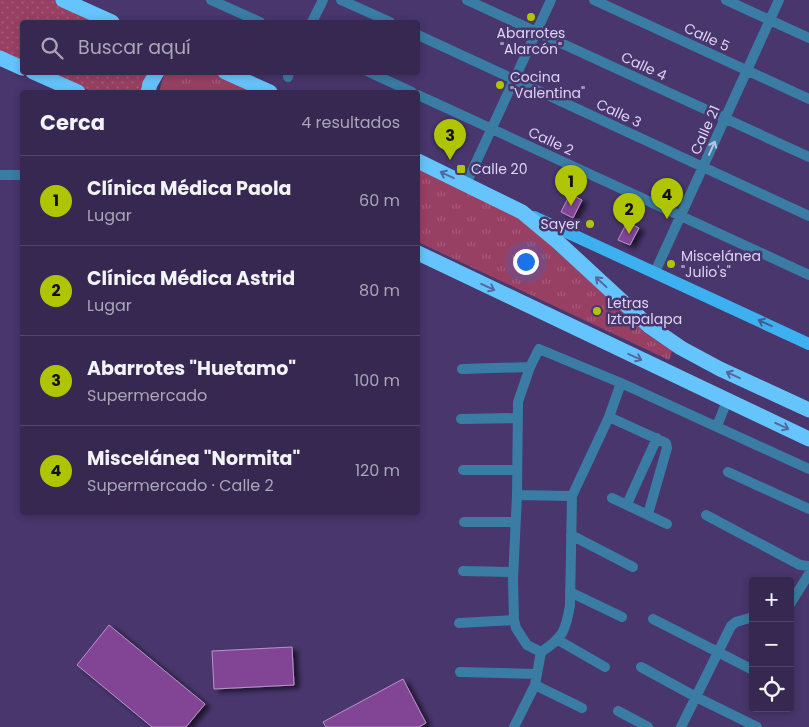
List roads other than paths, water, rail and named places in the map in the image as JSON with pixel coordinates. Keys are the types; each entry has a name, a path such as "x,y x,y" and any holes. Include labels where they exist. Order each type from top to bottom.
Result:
{"highway":[{"path":"62,0 107,20"},
{"path":"0,58 20,67"},
{"path":"40,75 74,90"},
{"path":"148,90 155,75"},
{"path":"232,75 266,90"},
{"path":"420,162 522,212 558,242 649,326 681,348 809,410"},
{"path":"420,254 809,439"}],"main road":[{"path":"522,212 809,344"}],"street":[{"path":"211,0 256,20"},
{"path":"313,20 323,0"},
{"path":"342,0 386,20"},
{"name":"Calle 4","path":"467,0 809,157"},
{"path":"466,184 551,0"},
{"name":"Calle 5","path":"594,0 809,99"},
{"path":"726,0 809,38"},
{"name":"Calle 21","path":"655,272 779,0"},
{"name":"Calle 3","path":"420,36 809,216"},
{"path":"375,75 408,90"},
{"name":"Calle 2","path":"420,96 809,275"},
{"path":"0,175 20,175"},
{"path":"541,652 527,645 520,637 514,620 513,572 517,495 518,402 530,367 539,349 621,383 809,469"},
{"path":"462,369 530,367"},
{"path":"514,727 535,685 541,652 558,640 567,621 570,592 572,496 609,417 621,383"},
{"path":"717,426 728,400"},
{"path":"609,417 666,443 667,448 648,514"},
{"path":"461,419 517,418"},
{"path":"627,504 657,438"},
{"path":"463,470 516,470"},
{"path":"728,472 809,509"},
{"path":"517,495 572,496"},
{"path":"612,498 667,524"},
{"path":"706,515 800,565 809,566"},
{"path":"464,522 515,522"},
{"path":"571,535 633,567"},
{"path":"463,571 513,572"},
{"path":"794,598 809,574"},
{"path":"570,592 622,617"},
{"path":"681,727 734,624 749,618"},
{"path":"653,619 749,668"},
{"path":"460,623 514,620"},
{"path":"558,640 605,667"},
{"path":"641,667 757,727"},
{"path":"460,672 537,674"},
{"path":"535,685 582,708"},
{"path":"618,711 648,727"}],"place":[{"name":"Abarrotes \"Alarcón\"","path":"531,17"},
{"name":"Cocina \"Valentina\"","path":"500,85"},
{"name":"Abarrotes \"Huetamo\"","path":"450,160"},
{"name":"Calle 20","path":"461,169"},
{"name":"Clínica Médica Paola","path":"571,206"},
{"name":"Miscelánea \"Normita\"","path":"667,219"},
{"name":"Sayer","path":"590,224"},
{"name":"Clínica Médica Astrid","path":"629,234"},
{"name":"Miscelánea \"Julio's\"","path":"671,264"},
{"name":"Letras Iztapalapa","path":"597,311"}]}
